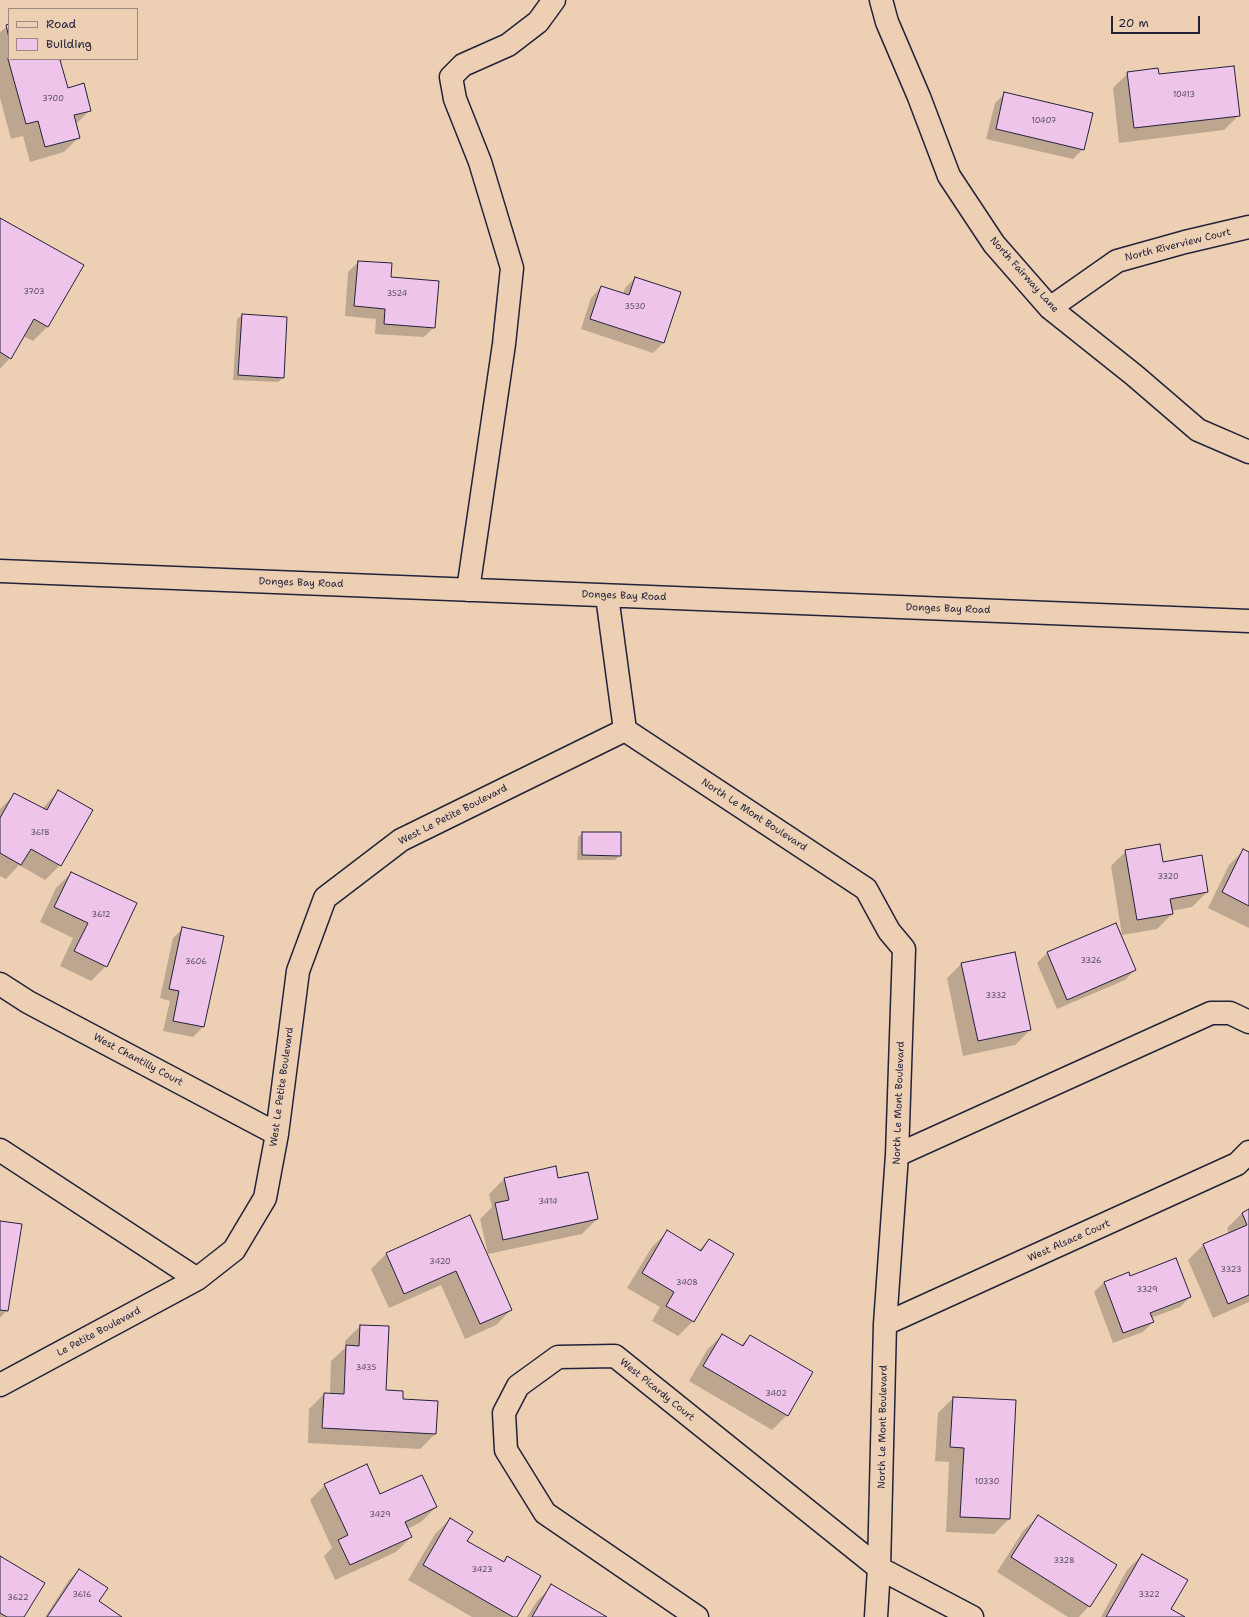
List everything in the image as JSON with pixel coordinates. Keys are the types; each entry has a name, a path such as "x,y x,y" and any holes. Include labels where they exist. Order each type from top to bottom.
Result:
{"street":[{"path":"468,590 504,344 512,268 480,162 455,99 451,77 463,65 508,45 538,22 554,0"},
{"name":"North Fairway Lane","path":"881,0 887,22 919,97 949,176 994,244 1050,308 1134,375 1198,430 1249,452"},
{"name":"North Riverview Court","path":"1050,308 1117,260 1249,227"},
{"name":"Donges Bay Road","path":"0,571 1249,621"},
{"path":"606,596 624,730"},
{"name":"West Le Petite Boulevard","path":"197,1279 234,1250 265,1198 277,1134 298,971 325,898 401,840 624,730"},
{"name":"North Le Mont Boulevard","path":"624,730 866,889 889,930 904,949 897,1155 885,1324 879,1568 876,1617"},
{"name":"West Chantilly Court","path":"0,984 28,1002 277,1134"},
{"path":"897,1155 1211,1013 1230,1013 1249,1022"},
{"path":"0,1150 197,1279"},
{"name":"West Alsace Court","path":"885,1324 1237,1164 1249,1152"},
{"name":"Le Petite Boulevard","path":"0,1385 197,1279"},
{"name":"West Picardy Court","path":"697,1617 545,1513 506,1450 504,1413 518,1386 558,1357 615,1356 879,1568 972,1617"}],"building":[{"path":"8,60 60,60 68,88 84,83 91,111 74,115 80,138 45,147 38,121 26,124"},
{"path":"1234,66 1240,116 1134,128 1127,72 1158,68 1159,74"},
{"path":"1004,92 1093,113 1084,150 996,129"},
{"path":"0,218 84,265 48,327 34,319 11,359 0,352"},
{"path":"358,261 392,263 391,277 439,281 435,328 384,324 385,309 354,306"},
{"path":"635,277 681,292 664,343 590,319 601,286 629,295"},
{"path":"242,314 287,317 284,378 238,375"},
{"path":"58,790 93,810 61,866 31,849 21,865 0,853 0,818 14,793 47,810"},
{"path":"582,832 621,832 621,856 582,855"},
{"path":"1160,844 1163,862 1202,855 1208,892 1170,899 1173,914 1137,920 1125,850"},
{"path":"1243,849 1249,852 1249,906 1222,892"},
{"path":"71,872 137,903 107,967 74,951 88,923 54,907"},
{"path":"1116,923 1136,970 1067,1000 1047,952"},
{"path":"182,927 224,936 204,1027 173,1021 179,991 169,989"},
{"path":"1015,952 1031,1030 978,1041 961,963"},
{"path":"556,1166 558,1178 588,1172 598,1219 503,1240 495,1203 509,1200 504,1178"},
{"path":"1249,1209 1249,1295 1228,1304 1203,1244 1247,1225 1242,1213"},
{"path":"470,1215 512,1310 480,1324 456,1271 404,1294 386,1253"},
{"path":"0,1221 22,1224 8,1311 0,1310"},
{"path":"667,1230 701,1251 709,1239 734,1254 694,1322 666,1306 674,1292 642,1273"},
{"path":"1176,1258 1191,1297 1150,1313 1154,1322 1123,1333 1104,1282 1129,1272 1130,1276"},
{"path":"360,1325 389,1326 386,1390 403,1391 403,1399 438,1401 436,1434 322,1428 324,1393 344,1394 346,1345 359,1346"},
{"path":"722,1334 743,1346 750,1335 813,1372 788,1416 703,1366"},
{"path":"953,1397 1016,1400 1010,1519 960,1517 964,1448 950,1447"},
{"path":"367,1464 380,1494 422,1475 437,1507 405,1522 412,1537 350,1565 338,1540 348,1535 324,1484"},
{"path":"1038,1515 1117,1565 1090,1607 1011,1557"},
{"path":"450,1518 473,1532 467,1541 504,1562 507,1556 541,1576 517,1617 513,1617 423,1565"},
{"path":"1142,1554 1188,1580 1171,1609 1185,1617 1106,1617"},
{"path":"0,1556 45,1583 24,1617 7,1617 0,1613"},
{"path":"79,1569 108,1588 99,1601 122,1617 47,1617"},
{"path":"551,1584 607,1617 532,1617"}]}
